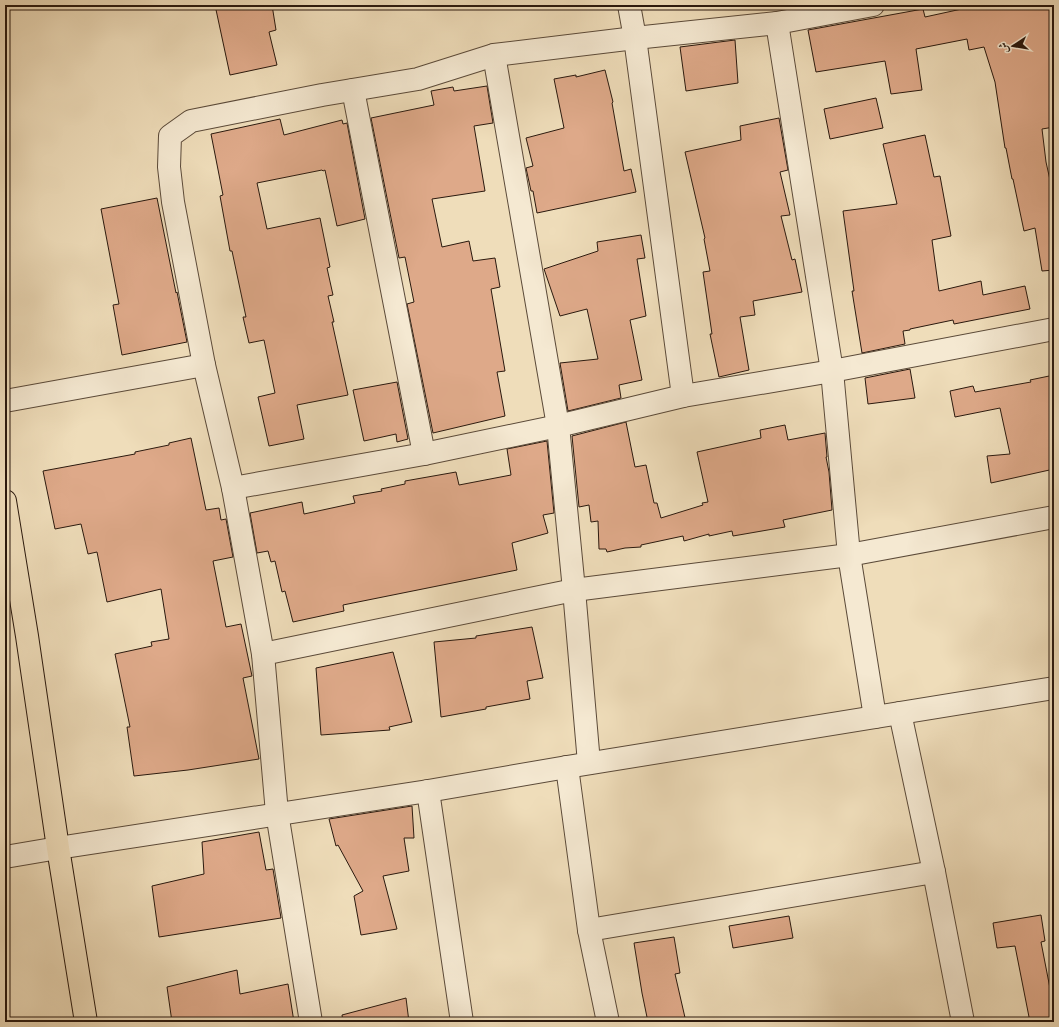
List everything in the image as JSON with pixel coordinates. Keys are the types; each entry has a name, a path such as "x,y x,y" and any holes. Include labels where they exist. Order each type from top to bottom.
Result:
{"main road":[{"path":"5,501 86,1022"}],"street":[{"path":"629,5 635,38 683,396"},
{"path":"311,1022 276,814 262,654 233,488 204,365 173,202 169,167 170,136 191,121 276,103 418,79 494,55 777,23 873,5"},
{"path":"777,23 832,371 848,555 875,717"},
{"path":"494,55 558,426 589,763"},
{"path":"353,90 424,454"},
{"path":"233,488 424,454 558,426 683,396 832,371 1054,329"},
{"path":"5,401 204,365"},
{"path":"262,654 574,590 848,555 1054,517"},
{"path":"5,857 428,791 567,766 1054,688"},
{"path":"900,713 934,872 963,1022"},
{"path":"567,766 589,930 608,1022"},
{"path":"428,791 462,1022"},
{"path":"589,930 934,872"}],"building":[{"path":"215,5 272,5 276,30 269,32 277,65 230,75"},
{"path":"980,5 1054,5 1054,127 1042,129 1046,162 1054,198 1054,270 1042,271 1035,228 1024,231 1005,148 995,82 984,47 969,50 967,39 916,49 922,90 891,94 885,61 816,72 808,30 923,9 925,17"},
{"path":"735,40 738,83 686,91 680,47"},
{"path":"605,70 613,102 624,171 631,169 636,192 537,213 533,191 531,191 526,168 533,166 526,138 564,128 554,79 576,75 576,77"},
{"path":"487,86 493,123 474,126 485,191 432,199 442,247 469,241 473,261 495,258 500,287 491,289 505,371 497,372 505,416 433,433 407,304 414,302 405,257 399,258 371,118 434,105 431,91 453,87 454,91"},
{"path":"876,98 883,128 830,139 824,109"},
{"path":"779,118 788,170 780,172 790,215 781,216 792,260 795,259 802,292 753,301 755,315 740,317 749,370 719,377 710,334 712,334 703,272 710,271 705,238 685,152 741,140 740,126"},
{"path":"280,119 284,135 342,120 343,124 347,123 365,219 337,226 325,170 257,183 267,229 320,218 330,267 327,268 333,295 328,296 334,322 332,322 348,395 297,405 304,439 269,446 258,397 275,393 264,340 249,343 243,317 246,317 232,251 230,251 220,196 223,195 211,134"},
{"path":"925,135 934,177 940,176 951,236 932,240 939,291 981,281 983,295 1025,286 1030,309 954,324 953,320 910,329 903,331 905,344 862,353 852,291 854,291 843,211 897,204 883,144"},
{"path":"157,198 187,342 122,355 113,305 119,304 101,209"},
{"path":"641,235 645,258 637,259 646,316 630,320 642,380 619,385 621,398 568,411 560,363 598,359 587,309 560,316 544,269 598,251 597,242"},
{"path":"910,369 915,398 868,404 865,378"},
{"path":"1054,375 1054,469 991,483 987,456 1010,454 1000,408 955,417 950,391 973,386 975,392 1031,382 1030,380"},
{"path":"397,382 408,439 397,442 396,434 364,441 353,390"},
{"path":"626,422 635,467 646,465 654,503 657,503 661,518 703,505 702,503 708,502 697,452 761,438 760,430 785,425 788,440 825,433 832,510 783,520 785,527 733,536 732,531 709,536 709,534 684,541 683,536 641,545 641,547 625,548 607,552 606,549 599,549 598,521 591,522 589,505 579,507 572,436"},
{"path":"191,438 206,510 219,508 221,520 226,519 233,557 213,561 226,627 241,624 252,676 243,678 259,759 188,770 134,776 127,727 130,727 115,654 152,646 151,642 169,639 161,589 107,602 97,552 88,554 81,524 55,529 43,471 135,454 135,452 169,445 169,443"},
{"path":"547,441 554,513 543,515 548,533 512,543 517,570 343,605 344,611 293,622 285,591 282,592 275,561 271,562 268,551 257,553 250,513 302,502 304,514 355,503 353,496 382,491 381,489 405,484 405,481 456,472 459,485 511,475 507,449"},
{"path":"532,627 543,678 527,681 530,699 441,717 434,642 476,638 476,636"},
{"path":"393,652 412,722 389,727 390,730 321,735 316,668"},
{"path":"412,806 414,838 404,838 409,871 383,876 397,929 361,935 354,896 363,891 338,845 336,846 329,819"},
{"path":"259,832 266,870 273,869 281,918 159,937 152,886 204,874 202,842"},
{"path":"1041,915 1045,941 1041,942 1054,1009 1054,1020 1030,1022 1015,946 997,948 993,923"},
{"path":"789,916 793,938 733,948 729,926"},
{"path":"674,937 680,973 675,974 686,1022 648,1022 634,943"},
{"path":"237,970 240,994 288,984 294,1022 172,1022 167,987"},
{"path":"406,998 409,1022 343,1022 342,1015"}]}
